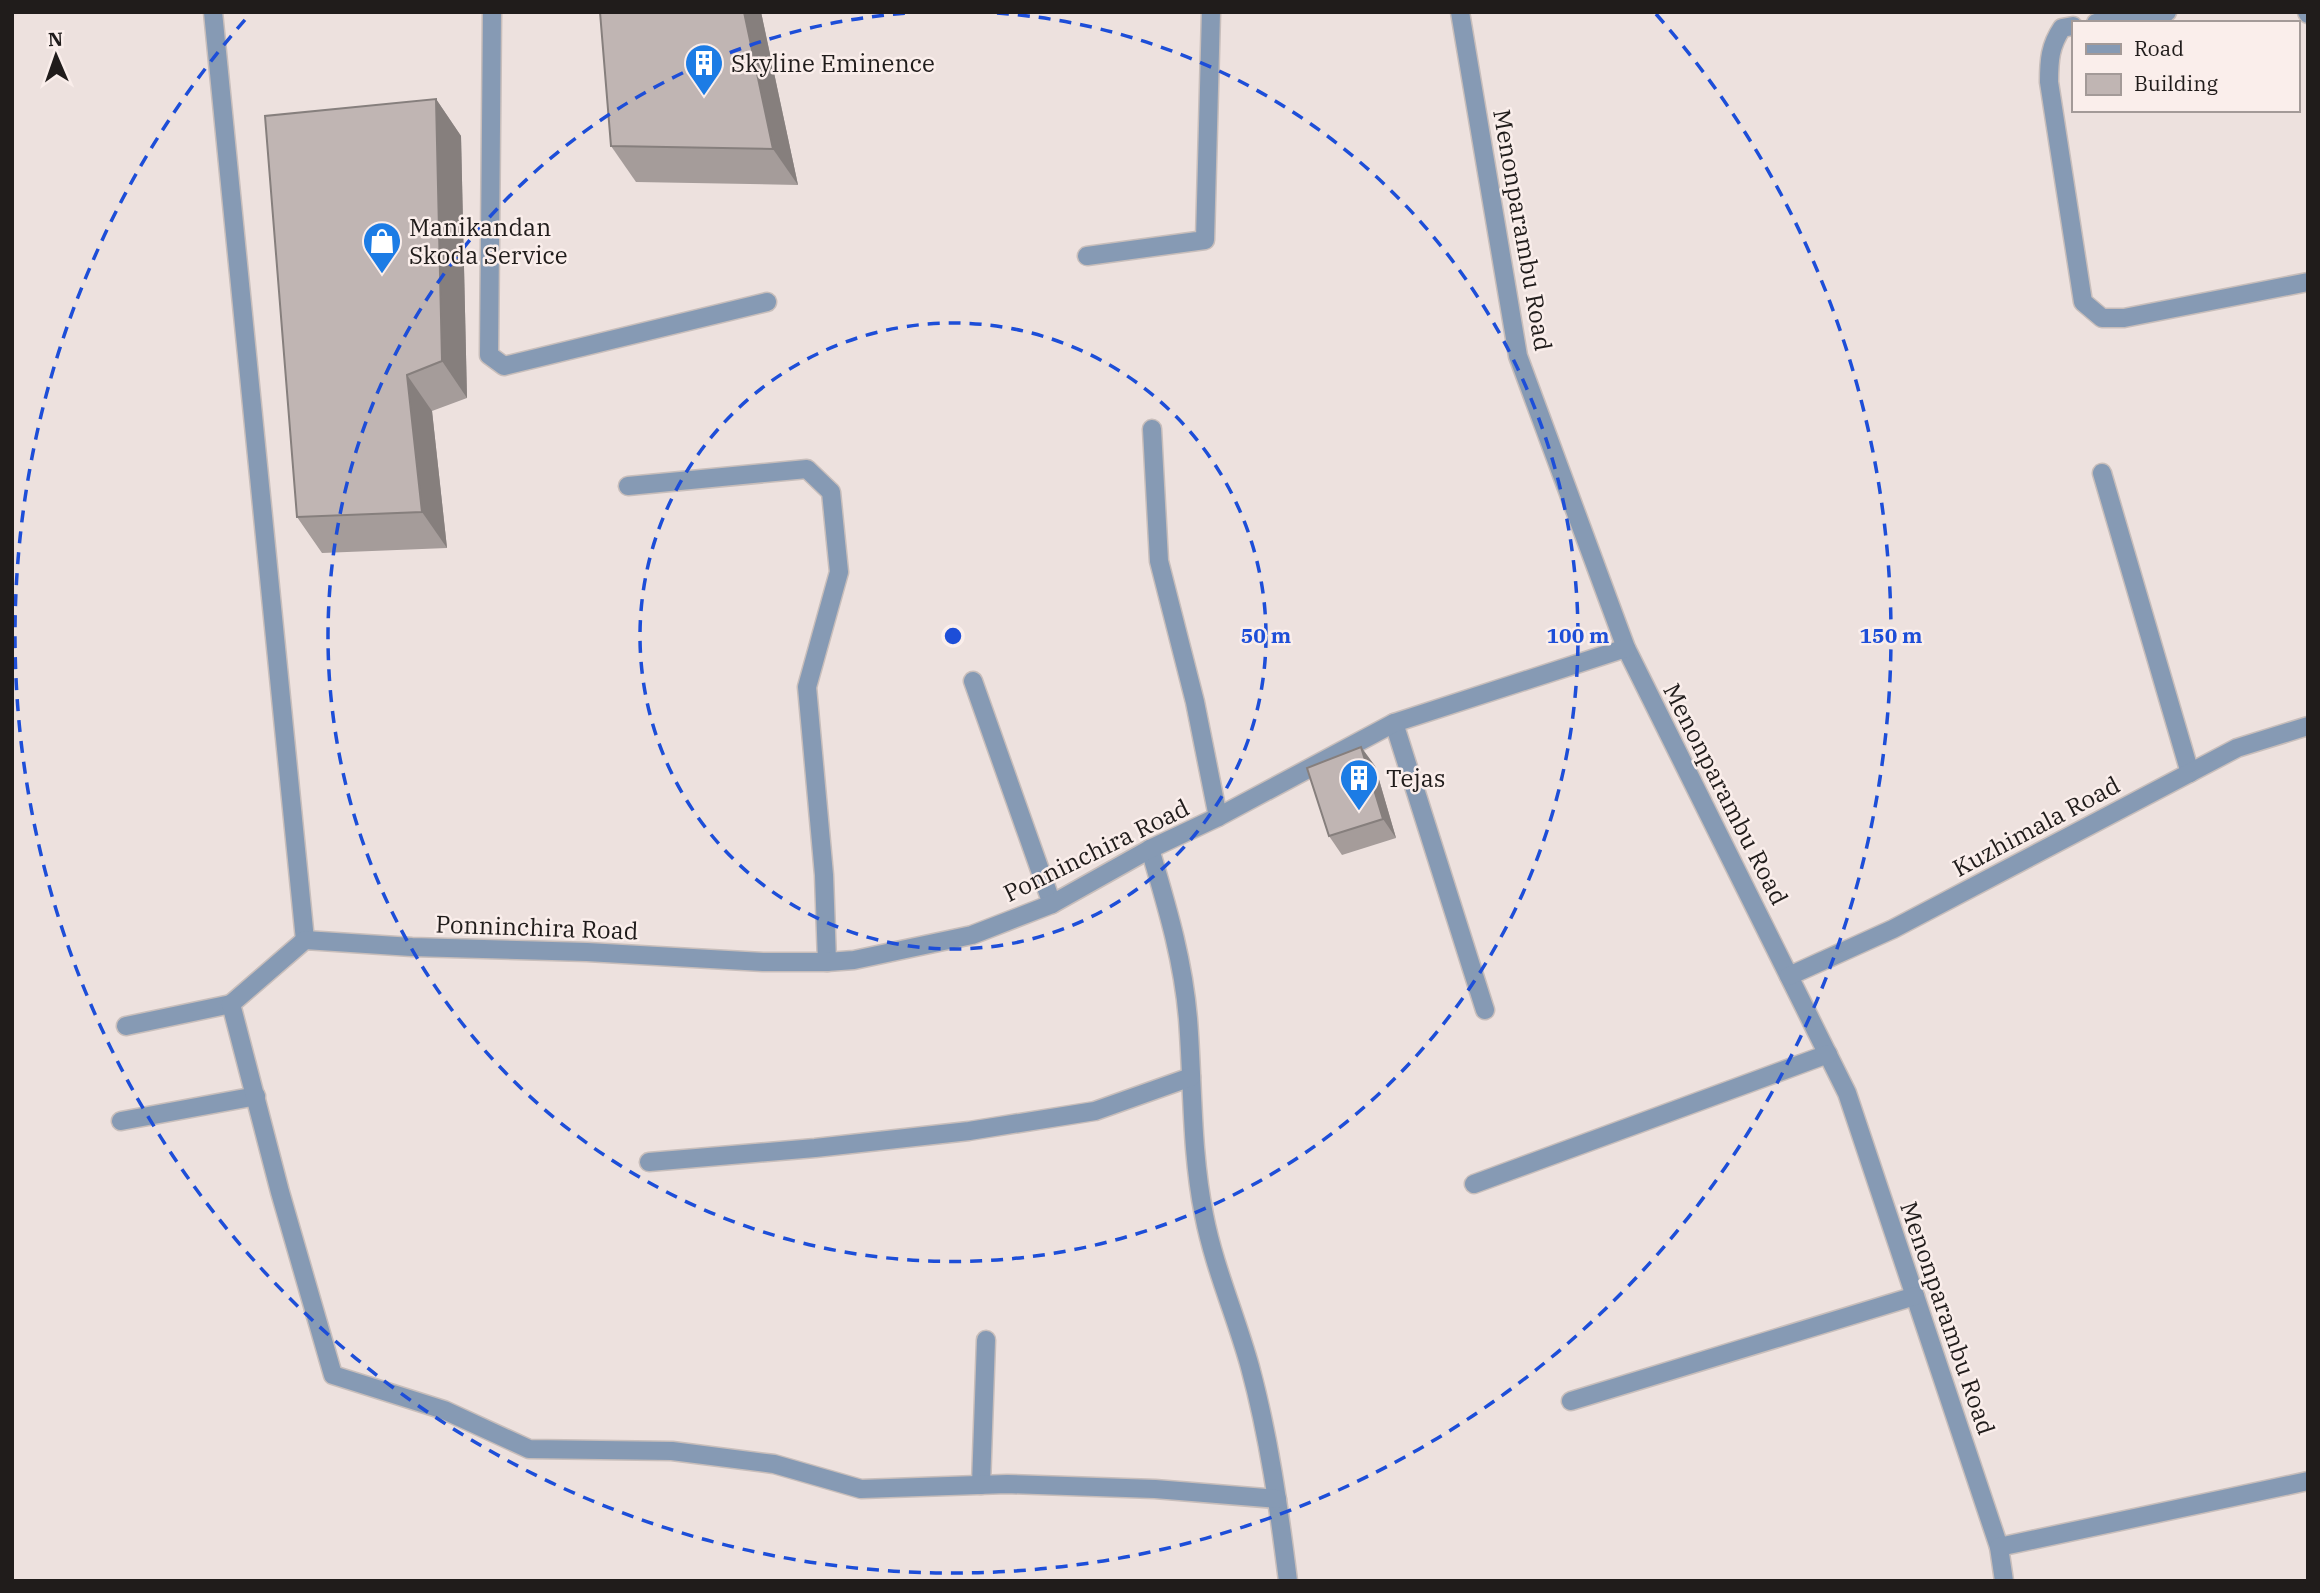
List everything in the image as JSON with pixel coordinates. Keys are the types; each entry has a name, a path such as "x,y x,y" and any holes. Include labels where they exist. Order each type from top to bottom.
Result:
{"street":[{"path":"126,1026 231,1004 304,940 213,12"},
{"path":"492,12 489,355 504,366 767,302"},
{"path":"1087,256 1205,240 1211,12"},
{"name":"Menonparambu Road","path":"1460,12 1518,356 1626,648 1847,1093 1999,1547 2004,1581"},
{"path":"2109,21 2167,12"},
{"path":"2072,26 2062,28 2053,42 2049,53 2049,82 2083,302 2102,318 2124,318 2308,282"},
{"path":"1152,429 1159,561 1195,702 1218,817"},
{"path":"628,486 807,470 831,492 839,572 807,687 824,875 827,962"},
{"path":"2102,473 2190,773"},
{"name":"Ponninchira Road","path":"304,940 763,962 827,962 854,960 972,935 1052,904 1150,849 1218,817 1394,723 1626,648"},
{"path":"973,681 1052,904"},
{"path":"1394,723 1485,1010"},
{"name":"Kuzhimala Road","path":"1789,976 1893,929 2237,748 2308,726"},
{"path":"1150,849 1179,948 1188,1019 1195,1153 1204,1215 1250,1365 1268,1439 1288,1581"},
{"path":"231,1004 280,1192 333,1375 444,1410 529,1449 685,1453 774,1464 861,1489 981,1485 1155,1489 1277,1499"},
{"path":"1474,1184 1828,1055"},
{"path":"649,1162 969,1131 1095,1111 1191,1077"},
{"path":"121,1121 256,1096"},
{"path":"1571,1401 1915,1296"},
{"path":"981,1485 986,1340"},
{"path":"1999,1547 2308,1481"}],"building":[{"name":"Skyline Eminence","path":"600,12 744,12 773,149 611,146"},
{"name":"Manikandan Skoda Service","path":"436,99 442,361 407,375 422,512 297,517 265,116"},
{"name":"Tejas","path":"1361,747 1383,819 1329,836 1307,768"}],"place":[{"name":"Skyline Eminence","path":"704,97"},
{"name":"Manikandan Skoda Service","path":"382,275"},
{"name":"Tejas","path":"1359,812"}]}
